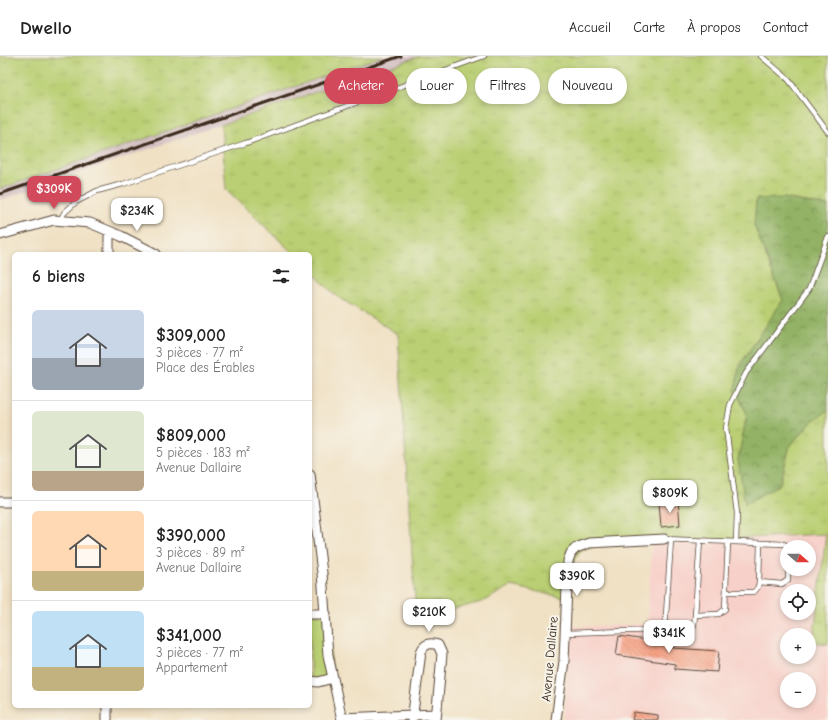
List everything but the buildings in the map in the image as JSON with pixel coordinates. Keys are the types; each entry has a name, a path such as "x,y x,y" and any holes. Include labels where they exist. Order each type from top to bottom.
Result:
{"street":[{"path":"0,235 54,220 90,224 109,231 152,252"},
{"path":"109,231 109,252"},
{"path":"312,500 326,614 328,655 342,719 436,717 442,654 438,645 432,643 424,646 420,652 413,717"},
{"path":"0,502 12,502"},
{"name":"Avenue Dallaire","path":"556,720 564,661 567,573 571,553 576,548 589,543 668,540"},
{"path":"312,614 326,614"},
{"path":"312,681 318,682 333,678"},
{"path":"107,708 107,720"}],"lane":[{"path":"60,221 64,213 76,202 96,191 123,184 246,143 484,56"},
{"path":"762,56 788,79 828,132"},
{"path":"736,542 737,513 726,428 730,405 746,373 809,288 828,237"},
{"path":"666,630 668,540 780,544"},
{"path":"566,633 689,629 694,625 700,541"},
{"path":"695,614 719,614 725,609 728,542"},
{"path":"726,592 754,592 758,587 760,543"},
{"path":"759,582 782,584 788,580 788,576"}],"shaded area":[{"path":"383,56 420,56 385,68 348,68"},
{"path":"324,76 324,89 0,200 0,189"},
{"path":"826,534 816,628 780,628 780,664 816,664 816,642 828,644 828,720 564,720 570,627 647,624 652,543"}],"green space":[{"path":"0,56 383,56 348,68 324,68 324,76 0,189"},
{"path":"420,56 828,56 828,206 783,198 754,225 783,300 740,365 735,389 747,414 738,460 780,484 790,445 812,422 828,410 828,644 816,642 816,628 815,628 826,534 599,545 582,549 575,558 566,598 511,586 482,602 426,616 415,601 398,334 335,295 312,272 312,252 292,252 226,189 221,125 324,89 324,104 398,104 398,68 385,68"},
{"path":"783,198 828,206 828,410 812,422 790,445 780,484 745,504 738,460 747,414 735,389 740,365 783,300 754,225 756,199"},
{"path":"312,614 326,614 333,678 312,681"}],"railway":[{"path":"0,194 401,56"}]}
